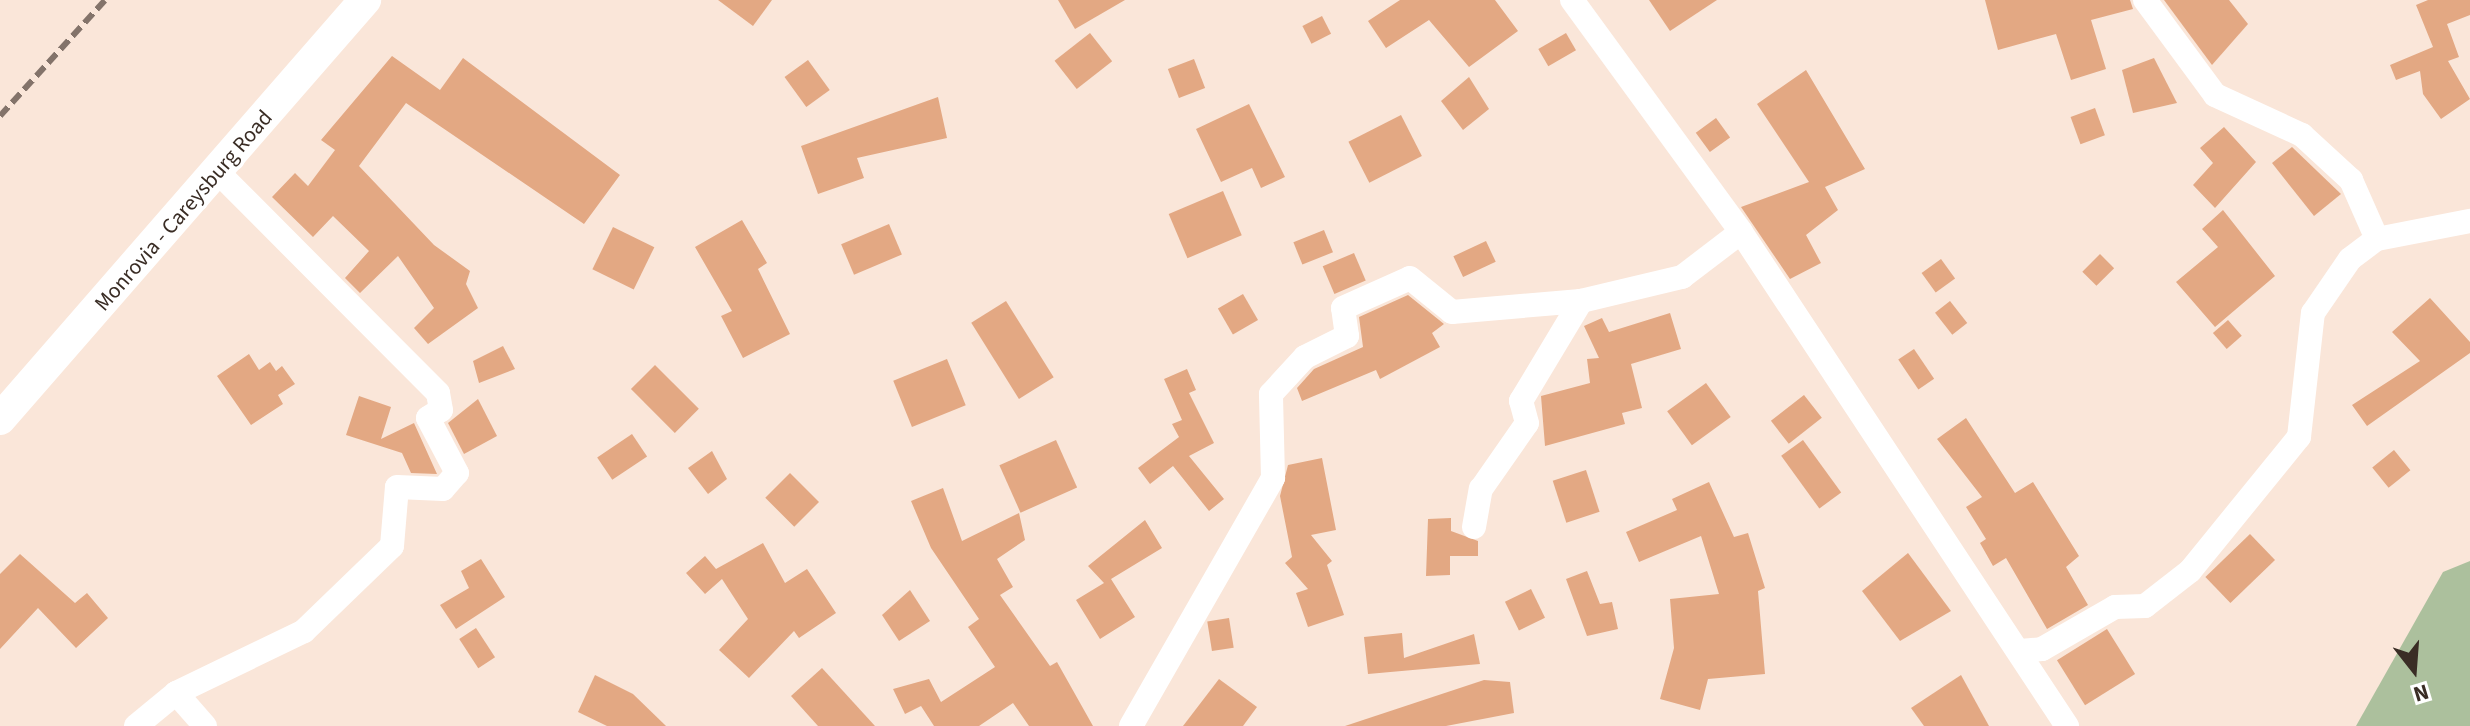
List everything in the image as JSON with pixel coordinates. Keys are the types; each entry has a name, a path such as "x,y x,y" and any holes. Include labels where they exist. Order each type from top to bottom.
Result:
{"main road":[{"name":"Monrovia - Careysburg Road","path":"0,419 220,174 365,0"}],"street":[{"path":"1572,0 1741,232 2067,726"},
{"path":"2145,0 2215,95 2302,135 2351,180 2377,239"},
{"path":"136,726 176,693 304,631 392,546 397,487 443,489 457,473 428,418 441,410 438,393 220,174"},
{"path":"2020,651 2042,649 2105,611 2145,606 2171,588 2286,460 2306,410 2313,313 2350,259 2377,239 2470,221"},
{"path":"1131,726 1273,478 1271,394 1305,357 1347,336 1343,308 1410,278 1452,312 1581,301 1682,277 1741,232"},
{"path":"1474,527 1481,489 1527,423 1521,401 1581,301"},
{"path":"176,693 205,726"}],"green space":[{"path":"2470,561 2470,726 2356,726 2443,572"}],"building":[{"path":"718,0 772,0 753,26"},
{"path":"1058,0 1125,0 1075,29"},
{"path":"1400,0 1495,0 1518,31 1469,67 1429,20 1386,48 1368,21"},
{"path":"1649,0 1717,0 1670,31"},
{"path":"1985,0 2130,0 2133,9 2091,20 2106,69 2071,80 2056,34 1998,50"},
{"path":"2164,0 2229,0 2248,24 2212,65"},
{"path":"2428,0 2470,0 2470,15 2447,24 2459,57 2448,61 2470,99 2441,119 2423,94 2420,71 2396,80 2390,65 2433,47 2416,5"},
{"path":"1322,16 1331,34 1311,44 1302,26"},
{"path":"1090,33 1112,61 1077,89 1055,61"},
{"path":"1566,33 1576,50 1548,66 1538,49"},
{"path":"392,56 440,90 463,58 620,175 584,224 406,103 359,166 434,245 470,271 466,284 478,308 428,344 414,328 434,308 398,256 360,293 345,278 369,251 333,216 313,237 272,197 295,173 308,186 335,150 321,140"},
{"path":"2154,58 2177,103 2133,113 2122,70"},
{"path":"1194,59 1205,88 1179,98 1168,69"},
{"path":"808,60 830,90 806,107 785,77"},
{"path":"1806,70 1865,169 1825,187 1838,210 1806,235 1821,263 1790,279 1741,207 1809,182 1757,104"},
{"path":"1469,77 1489,109 1463,130 1441,101"},
{"path":"938,97 947,138 857,158 864,178 818,194 801,146"},
{"path":"1249,104 1285,177 1261,188 1252,168 1221,182 1196,129"},
{"path":"2095,108 2105,135 2080,144 2071,117"},
{"path":"1401,115 1422,156 1369,183 1348,142"},
{"path":"1716,118 1730,137 1710,152 1696,133"},
{"path":"2224,127 2256,162 2215,208 2193,185 2213,163 2200,148"},
{"path":"2292,147 2341,194 2314,216 2272,163"},
{"path":"1223,191 1242,235 1187,258 1169,214"},
{"path":"2223,210 2275,276 2215,327 2176,282 2218,247 2202,229"},
{"path":"742,220 767,263 758,269 790,334 743,358 721,316 732,311 695,247"},
{"path":"889,224 902,254 854,275 841,244"},
{"path":"613,227 654,247 634,289 592,269"},
{"path":"1324,230 1333,252 1302,265 1293,242"},
{"path":"1486,241 1496,262 1463,277 1453,256"},
{"path":"1354,253 1366,281 1334,294 1323,266"},
{"path":"2100,254 2114,268 2096,286 2082,272"},
{"path":"1941,259 1955,278 1936,293 1922,273"},
{"path":"1243,294 1258,320 1233,334 1218,308"},
{"path":"1408,295 1444,324 1432,333 1440,347 1380,379 1376,370 1302,401 1297,388 1314,369 1363,347 1359,317"},
{"path":"2430,298 2470,342 2470,353 2367,426 2352,405 2420,361 2392,332"},
{"path":"1006,301 1054,377 1019,399 971,323"},
{"path":"1950,301 1967,323 1952,335 1935,313"},
{"path":"1670,313 1681,349 1631,364 1642,408 1622,413 1625,424 1545,446 1541,396 1590,383 1587,359 1599,358 1584,326 1602,318 1609,332"},
{"path":"2228,320 2242,336 2227,349 2213,333"},
{"path":"503,346 515,369 479,383 473,361"},
{"path":"1914,349 1934,379 1918,389 1898,360"},
{"path":"249,354 259,370 270,362 276,371 282,366 295,384 278,395 283,404 251,425 217,376"},
{"path":"947,359 966,405 912,427 893,381"},
{"path":"655,365 699,409 675,433 631,389"},
{"path":"1187,369 1196,390 1189,393 1214,443 1189,456 1224,499 1209,511 1173,466 1150,484 1138,468 1179,437 1172,424 1182,420 1164,379"},
{"path":"1706,383 1731,417 1692,445 1667,411"},
{"path":"1804,395 1822,418 1789,444 1771,421"},
{"path":"359,396 391,407 381,439 414,423 437,474 411,473 402,453 346,435"},
{"path":"478,399 497,436 464,454 448,423"},
{"path":"1966,418 2015,493 2033,482 2079,556 2066,567 2088,605 2047,629 2006,558 1993,566 1980,543 1986,539 1966,507 1982,497 1937,439"},
{"path":"632,434 647,456 612,480 597,457"},
{"path":"1056,440 1077,488 1021,513 999,465"},
{"path":"1803,440 1841,493 1819,508 1781,456"},
{"path":"2394,450 2410,470 2389,488 2372,468"},
{"path":"712,451 727,479 708,494 688,468"},
{"path":"1322,458 1336,530 1311,535 1332,561 1327,565 1344,615 1308,627 1296,593 1308,589 1285,563 1292,557 1280,496 1288,465"},
{"path":"1586,470 1600,512 1566,523 1553,481"},
{"path":"790,473 819,502 794,527 765,498"},
{"path":"1709,482 1734,537 1748,533 1765,588 1758,591 1765,674 1708,679 1700,710 1660,699 1674,648 1670,599 1719,594 1701,536 1639,562 1626,532 1677,510 1672,499"},
{"path":"943,488 962,541 1019,513 1025,540 997,559 1013,587 1000,595 1050,666 1057,662 1093,726 1029,726 1013,703 979,726 934,726 921,706 905,714 893,689 929,679 941,702 995,667 968,627 979,619 931,548 911,501"},
{"path":"1451,518 1451,531 1478,541 1478,556 1450,556 1450,575 1426,576 1428,519"},
{"path":"1145,520 1162,548 1111,579 1135,617 1100,639 1076,600 1104,583 1088,566"},
{"path":"2250,534 2275,560 2230,603 2205,577"},
{"path":"763,543 785,583 807,569 836,613 799,638 794,631 749,678 719,650 748,619 722,579 705,594 686,573 705,556 716,569"},
{"path":"1908,553 1951,611 1900,641 1862,591"},
{"path":"20,554 75,603 87,593 108,618 76,648 38,608 0,649 0,574"},
{"path":"481,559 505,597 456,629 440,605 469,588 461,571"},
{"path":"1587,571 1600,604 1612,602 1618,629 1587,636 1566,579"},
{"path":"1531,589 1545,618 1519,630 1505,602"},
{"path":"910,590 930,621 899,641 882,615"},
{"path":"1229,618 1234,648 1212,651 1207,621"},
{"path":"476,628 495,657 478,668 459,639"},
{"path":"2107,629 2135,674 2085,705 2057,660"},
{"path":"1402,633 1404,658 1474,634 1480,664 1368,674 1364,637"},
{"path":"822,668 875,726 818,726 791,696"},
{"path":"595,675 633,694 666,726 607,726 578,712"},
{"path":"1961,675 1989,726 1924,726 1911,708"},
{"path":"1219,679 1257,707 1243,726 1183,726"},
{"path":"1484,680 1510,682 1514,713 1446,726 1345,726"}],"railway":[{"path":"0,116 105,0"}]}
